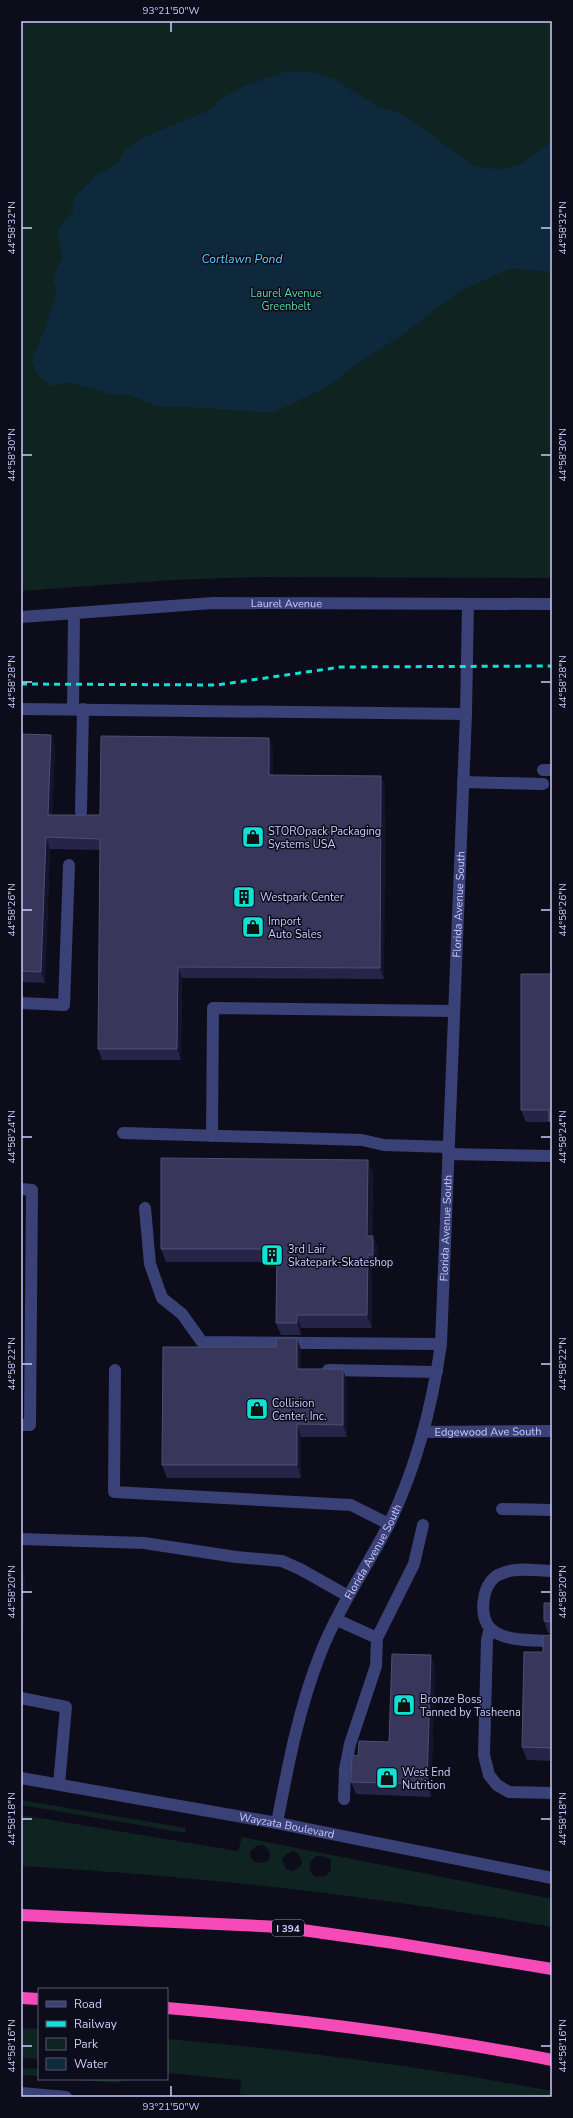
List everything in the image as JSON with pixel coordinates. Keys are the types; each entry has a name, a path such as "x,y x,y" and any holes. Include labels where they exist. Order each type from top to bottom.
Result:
{"highway":[{"name":"I 394","path":"21,1915 280,1927 394,1943 552,1969"},
{"path":"21,1998 38,1999"},
{"path":"168,2008 418,2037 552,2060"}],"street":[{"name":"Laurel Avenue","path":"21,617 213,604 552,604"},
{"name":"Florida Avenue South","path":"277,1823 297,1729 309,1686 321,1652 348,1596 389,1524 410,1476 424,1432 437,1372 441,1344 453,1011 466,714 468,604"},
{"path":"74,613 81,812"},
{"path":"21,709 466,714"},
{"path":"463,782 543,784"},
{"path":"21,1004 64,1005 69,865"},
{"path":"212,1136 213,1008 453,1011"},
{"path":"122,1134 362,1140 384,1145 448,1151 552,1156"},
{"path":"21,1190 32,1190 26,1393 30,1425 21,1425"},
{"path":"146,1208 150,1264 162,1298 182,1314 202,1342 441,1344"},
{"path":"115,1370 114,1492 351,1505 389,1524"},
{"path":"318,1370 437,1372"},
{"name":"Edgewood Ave South","path":"424,1432 552,1431"},
{"path":"502,1509 552,1510"},
{"path":"344,1799 345,1769 358,1715 376,1666 377,1638 414,1564 423,1525"},
{"path":"21,1539 144,1543 236,1557 282,1561 300,1568 348,1596"},
{"path":"552,1572 508,1571 495,1577 487,1590 483,1602 484,1616 490,1628 501,1634 519,1640 552,1640"},
{"path":"337,1620 377,1638"},
{"path":"490,1628 487,1640 484,1755 489,1775 497,1785 509,1792 552,1793"},
{"path":"21,1698 66,1707 59,1784"},
{"name":"Wayzata Boulevard","path":"21,1778 277,1823 552,1878"},
{"path":"21,2093 66,2097"}],"green space":[{"name":"Laurel Avenue Greenbelt","path":"21,21 552,21 552,578 255,577 172,580 21,591"},
{"path":"21,1800 186,1828 185,1833 21,1805"},
{"path":"21,1815 238,1851 242,1837 552,1899 552,1927 420,1906 288,1889 154,1875 21,1866","holes":["263,1845 269,1852 270,1856 268,1861 262,1863 254,1862 250,1856 250,1852 256,1846","293,1851 298,1853 302,1862 301,1866 293,1871 286,1869 282,1860 285,1855","317,1856 326,1857 331,1860 331,1871 325,1876 316,1877 313,1875 309,1866"]},
{"path":"21,2028 38,2029 38,2059 21,2058"},
{"path":"168,2039 264,2048 456,2074 552,2091 552,2097 263,2097 240,2094 241,2080 168,2073"},
{"path":"21,2068 38,2069 38,2076 21,2075"},
{"path":"81,2080 121,2080 120,2083"}],"water":[{"name":"Cortlawn Pond","path":"300,71 317,73 334,79 378,107 394,111 409,118 475,167 505,169 522,164 552,141 552,272 511,268 458,292 401,336 355,365 331,385 272,413 189,407 159,407 130,395 111,394 67,382 50,386 39,376 31,362 46,326 57,290 53,279 57,267 63,258 57,230 73,212 73,199 95,176 118,163 125,150 144,137 208,111 222,98 247,85 285,72"}],"building":[{"name":"Westpark Center","path":"21,734 51,735 48,815 100,815 101,736 269,738 269,775 381,776 380,968 178,967 177,1049 98,1049 100,839 46,837 41,972 21,971"},
{"path":"521,974 552,974 552,1121 549,1121 549,1110 521,1110"},
{"name":"3rd Lair Skatepark-Skateshop","path":"161,1158 368,1160 367,1236 373,1236 373,1255 368,1255 367,1315 297,1315 297,1323 276,1323 277,1249 161,1249"},
{"name":"Collision Center, Inc.","path":"276,1338 297,1338 297,1369 343,1369 343,1425 297,1424 297,1465 162,1465 163,1347 276,1347"},
{"path":"544,1603 552,1603 552,1622 544,1621"},
{"path":"552,1634 552,1748 522,1747 524,1652 543,1652 543,1636"},
{"path":"392,1654 431,1655 427,1784 351,1782 352,1755 358,1756 359,1741 389,1742"}],"railway":[{"path":"21,684 217,685 341,667 552,666"}],"place":[{"name":"STOROpack Packaging Systems USA","path":"253,837"},
{"name":"Westpark Center","path":"244,897"},
{"name":"Import Auto Sales","path":"253,927"},
{"name":"3rd Lair Skatepark-Skateshop","path":"272,1255"},
{"name":"Collision Center, Inc.","path":"257,1409"},
{"name":"Bronze Boss Tanned by Tasheena","path":"404,1705"},
{"name":"West End Nutrition","path":"387,1778"}]}
